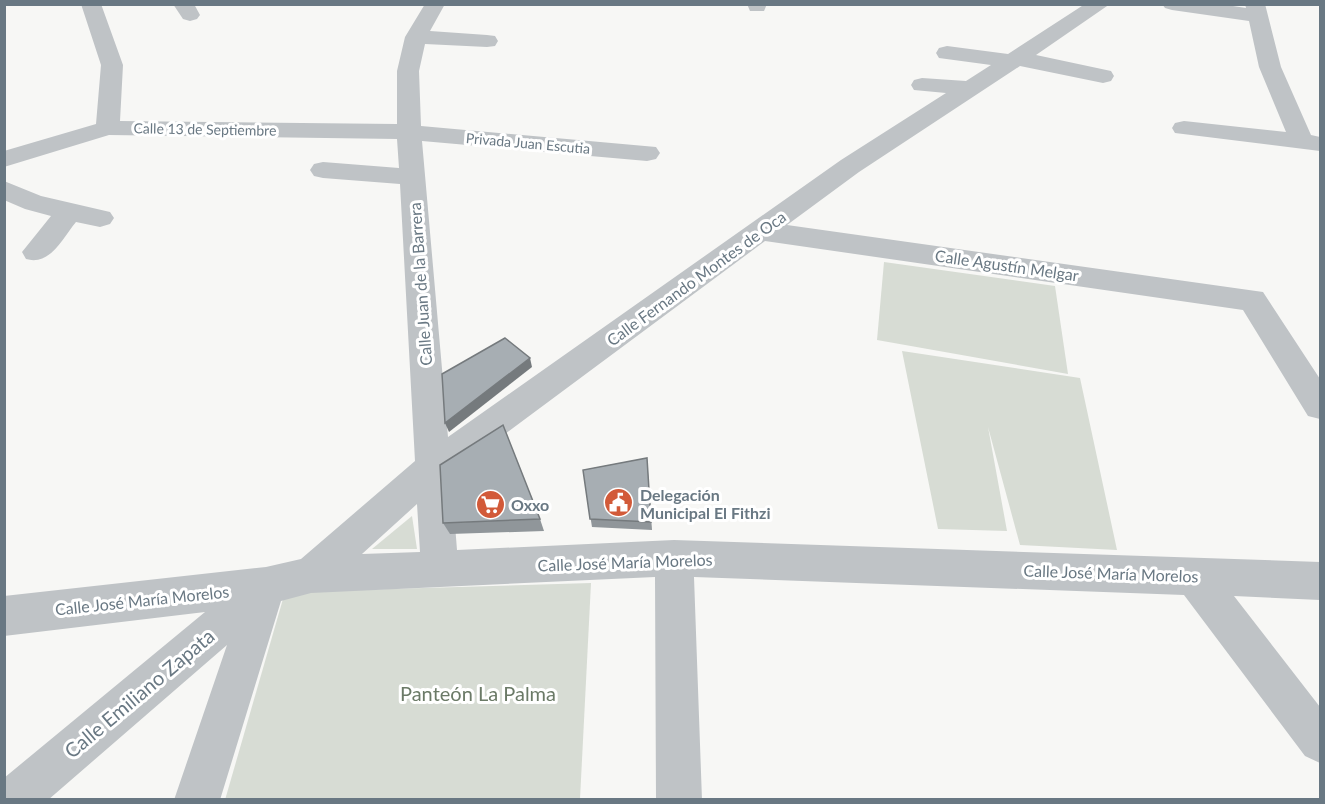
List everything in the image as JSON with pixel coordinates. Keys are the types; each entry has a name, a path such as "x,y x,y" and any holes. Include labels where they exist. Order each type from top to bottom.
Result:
{"street":[{"name":"Calle Juan de la Barrera","path":"435,4 416,38 408,71 409,132 440,569"},
{"name":"Calle Fernando Montes de Oca","path":"310,575 432,468 850,166 1100,4"},
{"path":"1172,4 1257,10 1270,67 1311,143"},
{"path":"92,6 112,65 108,128"},
{"path":"416,38 488,41"},
{"path":"947,53 1015,60 1103,76"},
{"path":"922,85 970,88"},
{"name":"Calle 13 de Septiembre","path":"4,159 108,128 409,132"},
{"path":"1184,128 1311,143"},
{"name":"Privada Juan Escutia","path":"409,132 647,153"},
{"path":"323,170 412,177"},
{"path":"6,191 34,202 100,218"},
{"path":"36,252 71,210"},
{"name":"Calle Agustín Melgar","path":"761,231 1252,300 1306,359"},
{"path":"1306,359 1320,406"},
{"path":"674,558 679,800"},
{"name":"Calle José María Morelos","path":"4,616 266,586 310,575 674,558 1320,581"},
{"path":"1193,575 1320,741"},
{"path":"197,800 266,586"},
{"name":"Calle Emiliano Zapata","path":"13,800 266,586"}],"green space":[{"path":"884,262 1055,286 1068,374 877,340"},
{"path":"902,351 1080,378 1117,550 1020,545 988,427 1007,531 938,529"},
{"path":"412,516 417,549 372,549"},
{"name":"Panteón La Palma","path":"591,583 580,799 225,800 285,592"}],"building":[{"path":"505,338 530,358 445,423 442,374"},
{"name":"Oxxo","path":"503,425 540,519 443,523 440,465"},
{"name":"Delegación Municipal El Fithzi","path":"647,458 651,522 590,519 583,470"}],"place":[{"name":"Delegación Municipal El Fithzi","path":"619,503"},
{"name":"Oxxo","path":"490,504"}]}
